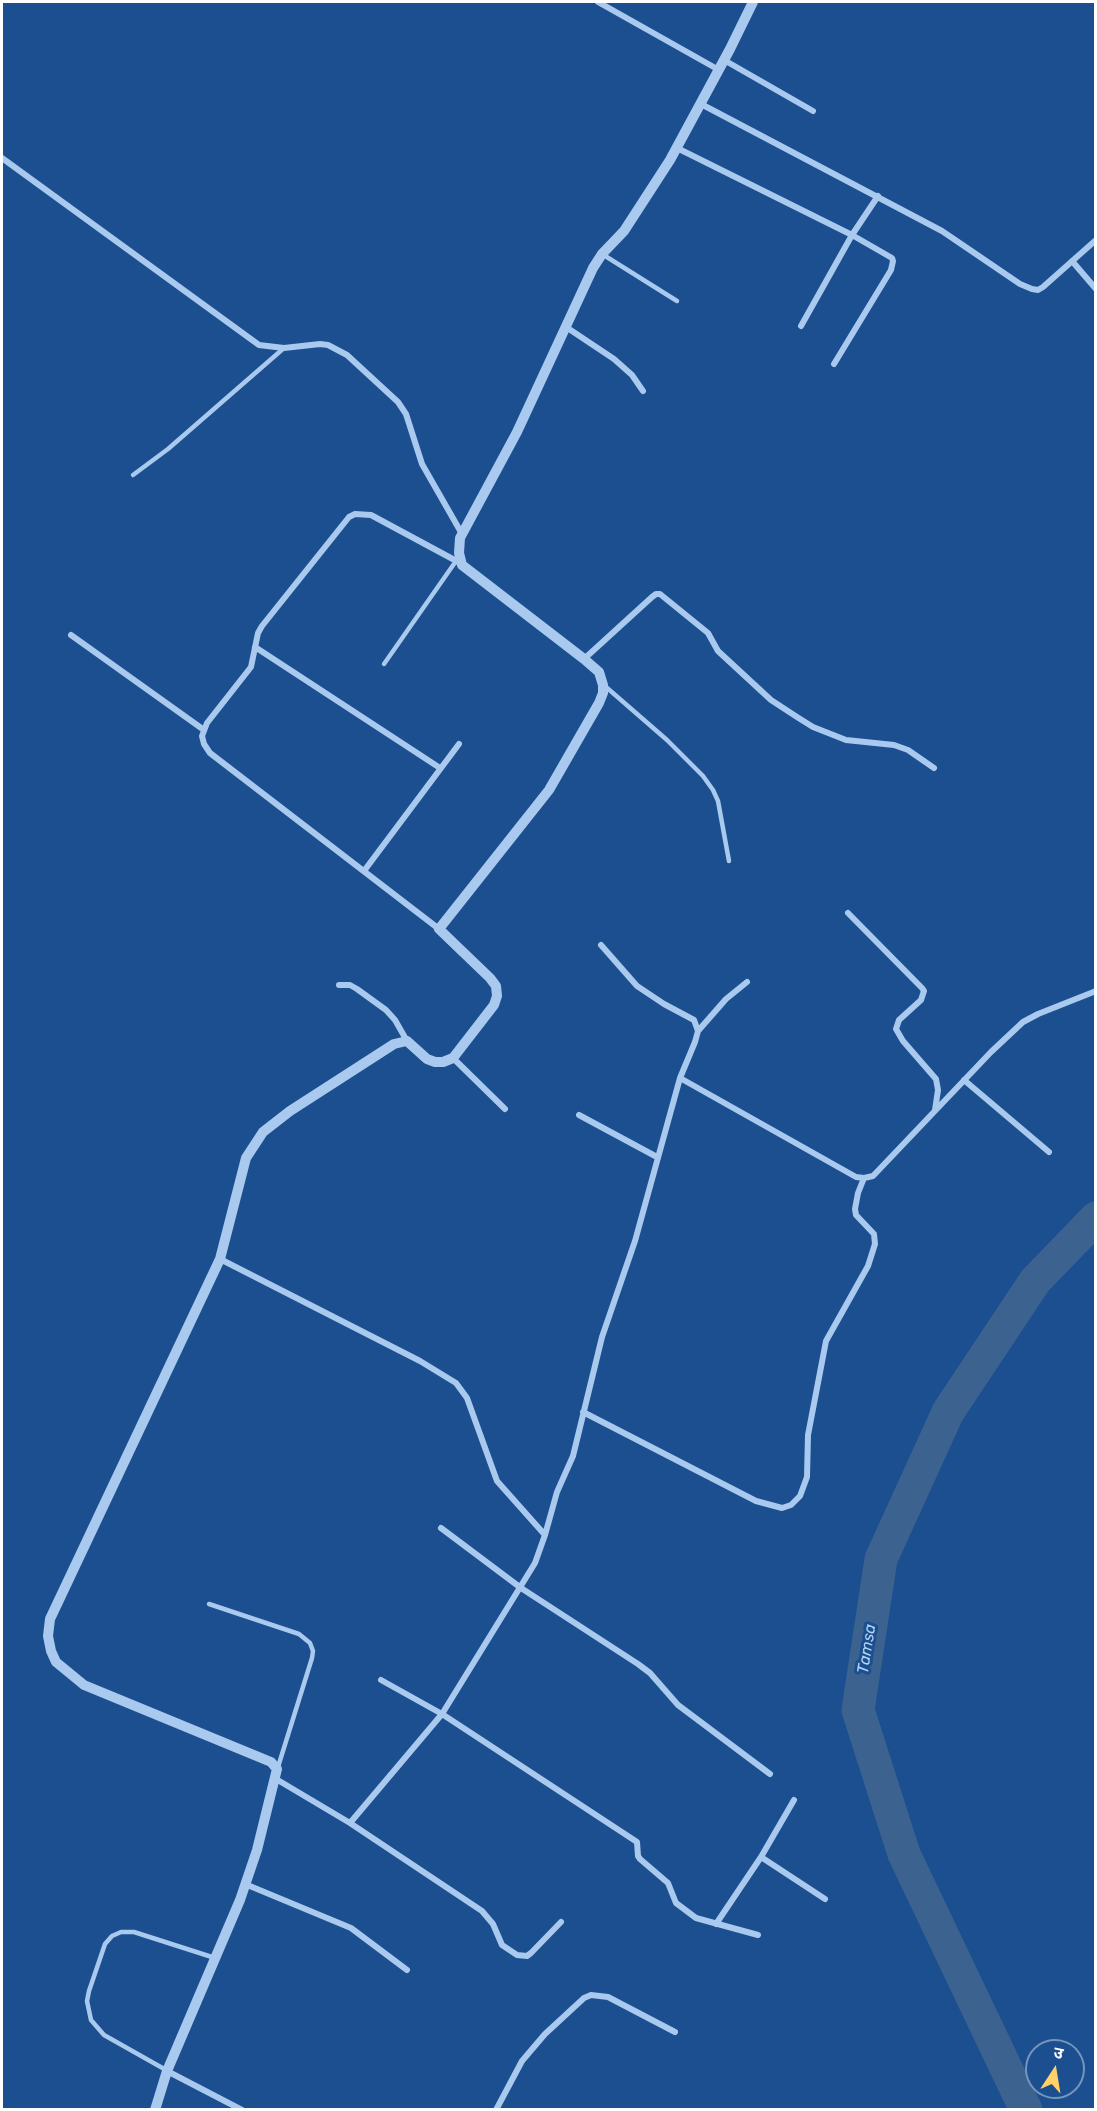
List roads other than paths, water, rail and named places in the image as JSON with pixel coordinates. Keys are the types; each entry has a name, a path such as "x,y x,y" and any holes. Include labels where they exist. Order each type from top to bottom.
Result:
{"street":[{"path":"598,2 813,111"},
{"path":"459,563 462,534 517,432 588,279 602,254 624,231 652,190 722,65 753,2"},
{"path":"701,104 942,231 1032,290 1043,287 1095,240"},
{"path":"677,148 889,255 893,261 891,270 834,364"},
{"path":"2,158 259,345 284,348 320,344 347,355 398,402 406,414 422,464 462,534"},
{"path":"801,326 852,235 878,196"},
{"path":"1072,261 1095,289"},
{"path":"566,327 614,359 632,375 643,391"},
{"path":"339,984 351,985 386,1010 395,1020 407,1041 426,1059 435,1062 453,1058 494,1005 497,996 496,986 490,978 439,929 210,753 204,744 202,736 207,723 251,667 258,633 262,626 342,523 355,514 371,515 459,563 584,659 599,672 603,685 599,703 549,790 439,929"},
{"path":"584,659 652,597 660,594 708,633 724,657 771,699 797,717 822,731 846,740 894,745 908,750 934,768"},
{"path":"71,635 204,730"},
{"path":"255,647 440,768"},
{"path":"364,871 459,744"},
{"path":"848,913 924,991 921,1000 899,1020 896,1029 903,1041 936,1079 938,1087 935,1110"},
{"path":"601,945 637,986 694,1020 698,1031"},
{"path":"350,1823 442,1714 535,1563 557,1492 573,1456 602,1337 635,1241 680,1078 698,1031 726,999 747,982"},
{"path":"680,1078 856,1177 864,1178 873,1176 879,1171 935,1110 1023,1022 1095,991"},
{"path":"407,1041 384,1049 290,1111 263,1132 246,1158 220,1259 56,1604 50,1619 48,1636 56,1662 84,1685 271,1762 277,1774 482,1911 494,1924 502,1945 518,1955 527,1956 531,1953 561,1922"},
{"path":"453,1058 505,1109"},
{"path":"964,1080 1049,1152"},
{"path":"579,1115 657,1157"},
{"path":"583,1412 756,1502 782,1508 791,1505 800,1496 807,1477 808,1435 826,1341 868,1266 875,1244 874,1234 856,1215 855,1209 864,1178"},
{"path":"220,1259 420,1361 456,1383 467,1398 497,1481 545,1535"},
{"path":"441,1528 521,1588 638,1664 650,1673 678,1705 770,1774"},
{"path":"381,1680 442,1714 638,1842 638,1856 668,1883 675,1903 696,1918 758,1935"},
{"path":"155,2109 167,2071 245,1884 277,1774"},
{"path":"716,1924 761,1857 794,1800"},
{"path":"761,1857 825,1899"},
{"path":"245,1884 351,1928 407,1970"},
{"path":"496,2109 522,2061 545,2034 584,1998 591,1995 608,1997 675,2032"},
{"path":"167,2071 242,2109"}],"lane":[{"path":"602,254 677,301"},
{"path":"134,476 284,348"},
{"path":"384,664 459,563"},
{"path":"603,685 667,740 703,776 718,801 729,861"},
{"path":"209,1604 299,1634 310,1643 312,1658 277,1774"},
{"path":"167,2071 104,2035 91,2020 87,2001 89,1990 105,1944 112,1936 121,1932 134,1932 215,1958"}],"waterway":[{"name":"Tamsa","path":"1026,2110 904,1854 858,1710 881,1559 948,1412 1035,1281 1096,1218"}]}
